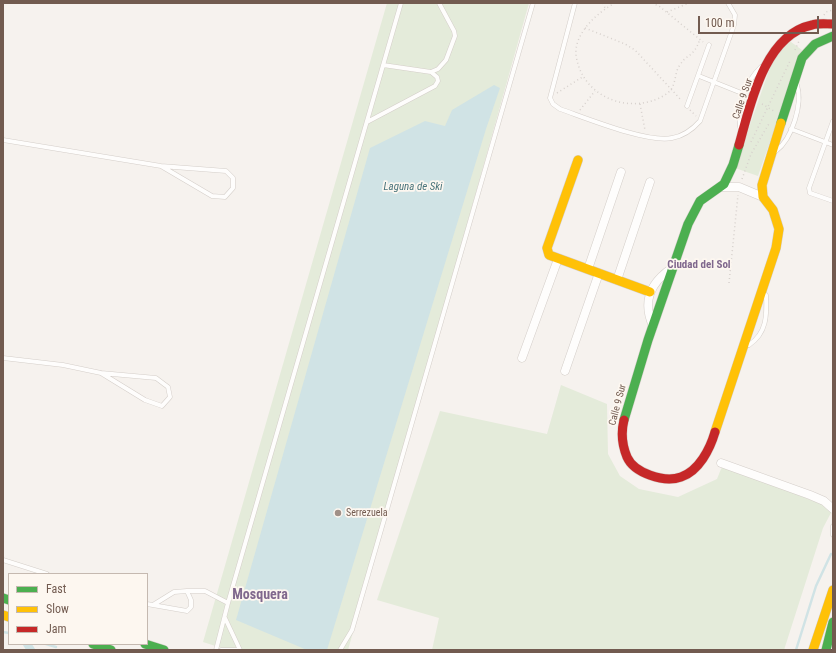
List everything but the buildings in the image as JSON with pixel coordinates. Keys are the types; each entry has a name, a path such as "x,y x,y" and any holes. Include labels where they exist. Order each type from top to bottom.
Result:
{"street":[{"name":"Calle 9 Sur","path":"763,197 773,210 779,228 776,248 744,349 727,393 714,437 705,456 694,469 681,477 667,480 653,477 638,468 628,458 622,441 622,427 672,268 699,203 704,197 721,187 733,166 754,99 768,62 785,37 800,28 822,22 833,24"},
{"path":"763,197 762,185 802,58 812,46 823,38 833,36"},
{"path":"578,160 547,248 549,255 650,292"},
{"path":"588,269 620,172"},
{"path":"617,280 650,182"},
{"path":"721,187 739,187 755,192 763,197"},
{"path":"522,358 558,259"},
{"path":"653,326 647,310 650,292 658,278 672,268"},
{"path":"565,371 599,273"},
{"path":"721,463 810,495 824,501 833,508"},
{"path":"813,650 825,610 833,590"},
{"path":"826,650 833,622"},
{"path":"96,645 111,650"},
{"path":"148,645 164,650"}],"lane":[{"path":"216,650 228,603 401,3"},
{"path":"431,72 443,65 455,36 454,31 439,3"},
{"path":"340,650 352,630 533,3"},
{"path":"575,3 550,98 553,104 560,109 646,137 671,139 692,130 700,121 734,25 735,15 728,3"},
{"path":"687,106 709,45"},
{"path":"742,137 739,124 740,110 744,94 759,68 768,62"},
{"path":"367,122 435,86 438,81 437,76 431,72 383,65"},
{"path":"699,76 744,94"},
{"path":"773,154 783,146 788,139 800,104 799,92 795,80"},
{"path":"833,121 809,190 810,193 833,201"},
{"path":"791,129 833,145"},
{"path":"3,140 160,166 226,171 233,178 233,188 225,196 212,196 160,166"},
{"path":"3,358 63,365 101,373 156,378 168,386 170,396 162,406 145,400 101,373"},
{"path":"833,526 833,535"},
{"path":"3,560 45,573"},
{"path":"153,605 174,592 187,591 204,592 228,603"},
{"path":"148,604 187,611 191,607 191,600 187,591"},
{"path":"221,650 240,650 224,617"}],"path":[{"path":"603,3 605,8"},
{"path":"615,3 605,8 585,28 579,40 576,54 584,76 595,91 619,103 640,104 655,100 672,89 679,66 695,52 700,39 652,3"},
{"path":"666,12 689,3"},
{"path":"822,22 826,12 833,10"},
{"path":"585,28 635,50 700,121"},
{"path":"751,142 799,41 803,38"},
{"path":"550,98 584,76"},
{"path":"575,114 595,91"},
{"path":"754,99 784,115"},
{"path":"640,104 646,137"}],"green space":[{"path":"387,3 529,3 348,650 228,650 203,642"},
{"path":"787,39 802,50 758,176 735,168 775,53"},
{"path":"561,385 607,404 608,454 620,476 639,489 678,497 717,479 723,464 833,509 823,528 784,650 432,650 439,618 377,600 440,411 547,434"}],"water":[{"name":"Laguna de Ski","path":"494,85 500,88 486,129 327,650 307,650 236,620 370,148 425,121 445,126 452,110"}],"waterway":[{"path":"796,650 816,586 831,554"},
{"path":"3,632 8,633"},
{"path":"28,645 31,650"},
{"path":"49,645 56,647"}],"traffic: fast":[{"path":"781,123 802,58 815,44 833,36"},
{"path":"624,420 648,340 688,224 700,201 724,184 733,165 739,145"},
{"path":"3,598 8,600"},
{"path":"826,650 833,622"},
{"path":"96,645 111,650"},
{"path":"148,645 164,650"}],"traffic: slow":[{"path":"715,432 776,248 779,229 773,210 763,197 762,185 781,123"},
{"path":"578,160 547,248 549,255 650,292"},
{"path":"813,650 833,590"},
{"path":"3,615 8,617"}],"traffic: jam":[{"path":"739,145 754,93 771,57 782,42 796,31 812,25 833,24"},
{"path":"624,420 622,438 627,457 636,468 658,478 674,479 693,470 703,459 715,432"}],"place":[{"name":"Serrezuela","path":"338,513"}],"district":[{"name":"Ciudad del Sol","path":"699,265"},
{"name":"Mosquera","path":"260,595"}]}
